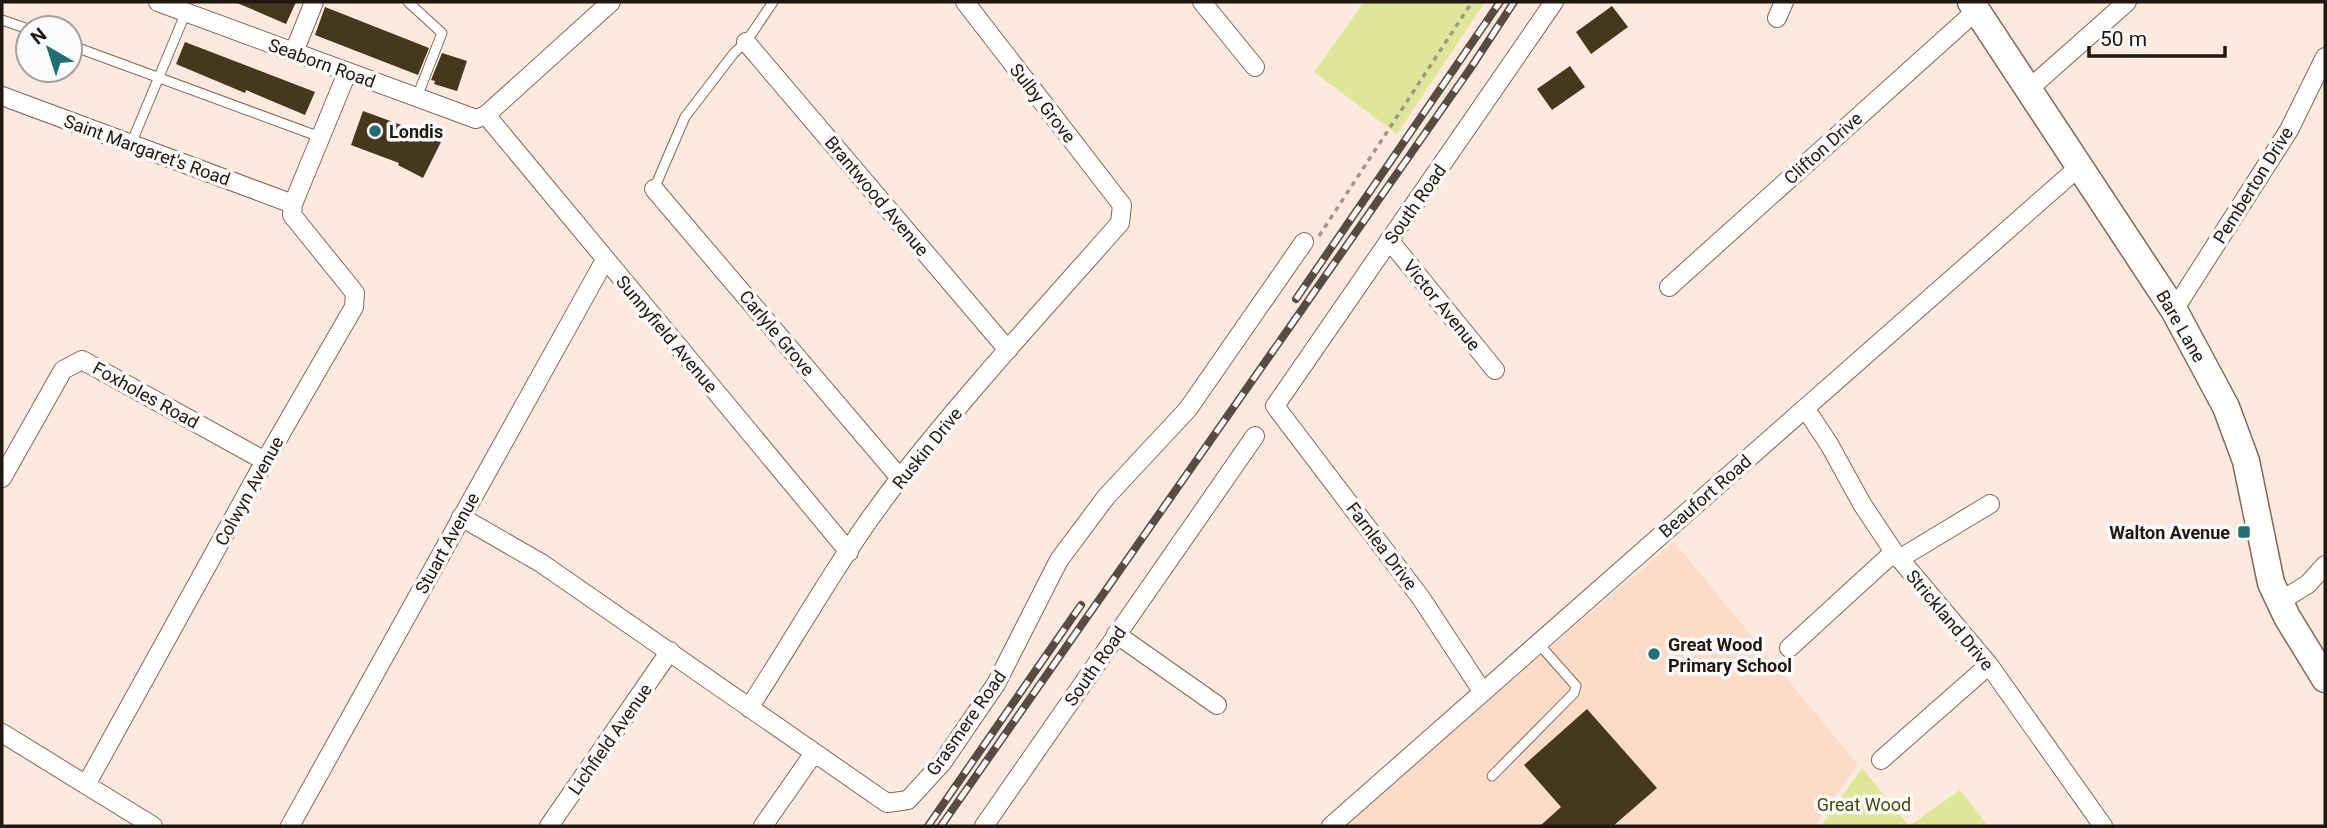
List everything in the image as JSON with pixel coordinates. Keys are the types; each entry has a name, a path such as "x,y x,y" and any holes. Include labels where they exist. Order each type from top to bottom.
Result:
{"main road":[{"name":"Bare Lane","path":"1974,6 2174,310 2226,407 2246,461 2271,583 2279,602 2325,679"}],"street":[{"name":"Seaborn Road","path":"158,2 476,119 486,115"},
{"path":"294,52 314,2"},
{"path":"486,115 611,2"},
{"name":"Sulby Grove","path":"965,2 1122,205"},
{"path":"1202,2 1255,67"},
{"name":"South Road","path":"1275,406 1555,2"},
{"path":"2030,88 2127,2"},
{"name":"Clifton Drive","path":"1669,287 1974,6"},
{"name":"Brantwood Avenue","path":"746,43 1008,350"},
{"name":"Pemberton Drive","path":"2174,310 2289,130 2325,57"},
{"path":"292,204 347,73"},
{"name":"Saint Margaret's Road","path":"2,96 292,204"},
{"name":"Sunnyfield Avenue","path":"486,115 849,552"},
{"name":"Beaufort Road","path":"1339,823 1482,691 2080,166"},
{"name":"Carlyle Grove","path":"654,188 900,478"},
{"name":"Colwyn Avenue","path":"86,785 265,461 354,307 355,293 292,215 292,204"},
{"name":"Ruskin Drive","path":"749,708 900,478 1120,223 1122,205"},
{"name":"Victor Avenue","path":"1389,240 1495,370"},
{"name":"Grasmere Road","path":"461,517 541,563 887,803 908,800 942,763 996,684 1059,560 1107,497 1188,409 1304,242"},
{"name":"Stuart Avenue","path":"290,826 605,260"},
{"name":"Foxholes Road","path":"2,478 63,370 82,360 265,461"},
{"name":"Farnlea Drive","path":"1275,406 1422,598 1482,691"},
{"name":"Strickland Drive","path":"1805,408 1824,435 1862,505 1896,556 1989,665 2103,826"},
{"name":"South Road","path":"984,826 1255,436"},
{"path":"1789,648 1896,556 1990,504"},
{"path":"2279,602 2308,584 2325,565"},
{"path":"1116,634 1217,705"},
{"name":"Lichfield Avenue","path":"549,826 670,651"},
{"path":"1881,760 1989,665"},
{"path":"2,733 153,826"},
{"path":"763,826 814,753"}],"lane":[{"path":"408,2 442,33 417,97"},
{"path":"654,188 685,117 734,53 746,43 773,2"},
{"path":"131,144 186,12"},
{"path":"84,50 320,137"},
{"path":"1492,776 1574,692 1576,686 1571,678 1538,643"}],"path":[{"path":"1304,242 1312,247 1472,2"}],"shaded area":[{"name":"Great Wood Primary School","path":"1674,542 1858,765 1814,826 1345,826 1343,823"}],"green space":[{"path":"1364,2 1485,2 1397,134 1314,72"},
{"name":"Great Wood","path":"1862,768 1909,826 1821,826"},
{"name":"Great Wood","path":"1960,790 1988,826 1909,826"}],"building":[{"path":"235,2 296,2 286,24"},
{"path":"1612,6 1628,27 1591,54 1576,32"},
{"path":"325,7 429,48 418,75 315,35"},
{"path":"185,42 315,92 305,115 176,64"},
{"path":"442,53 467,61 457,91 434,84 435,81 431,80"},
{"path":"1570,66 1585,87 1552,110 1537,89"},
{"path":"363,111 441,142 423,178 398,165 399,163 351,145"},
{"path":"1587,709 1657,788 1613,826 1540,826 1561,807 1524,765"}],"railway":[{"path":"1296,299 1500,2"},
{"path":"941,826 1470,69 1514,2"},
{"path":"928,826 1081,605"}],"place":[{"name":"Londis","path":"375,131"},
{"name":"Walton Avenue","path":"2244,532"},
{"name":"Great Wood Primary School","path":"1654,654"}]}
